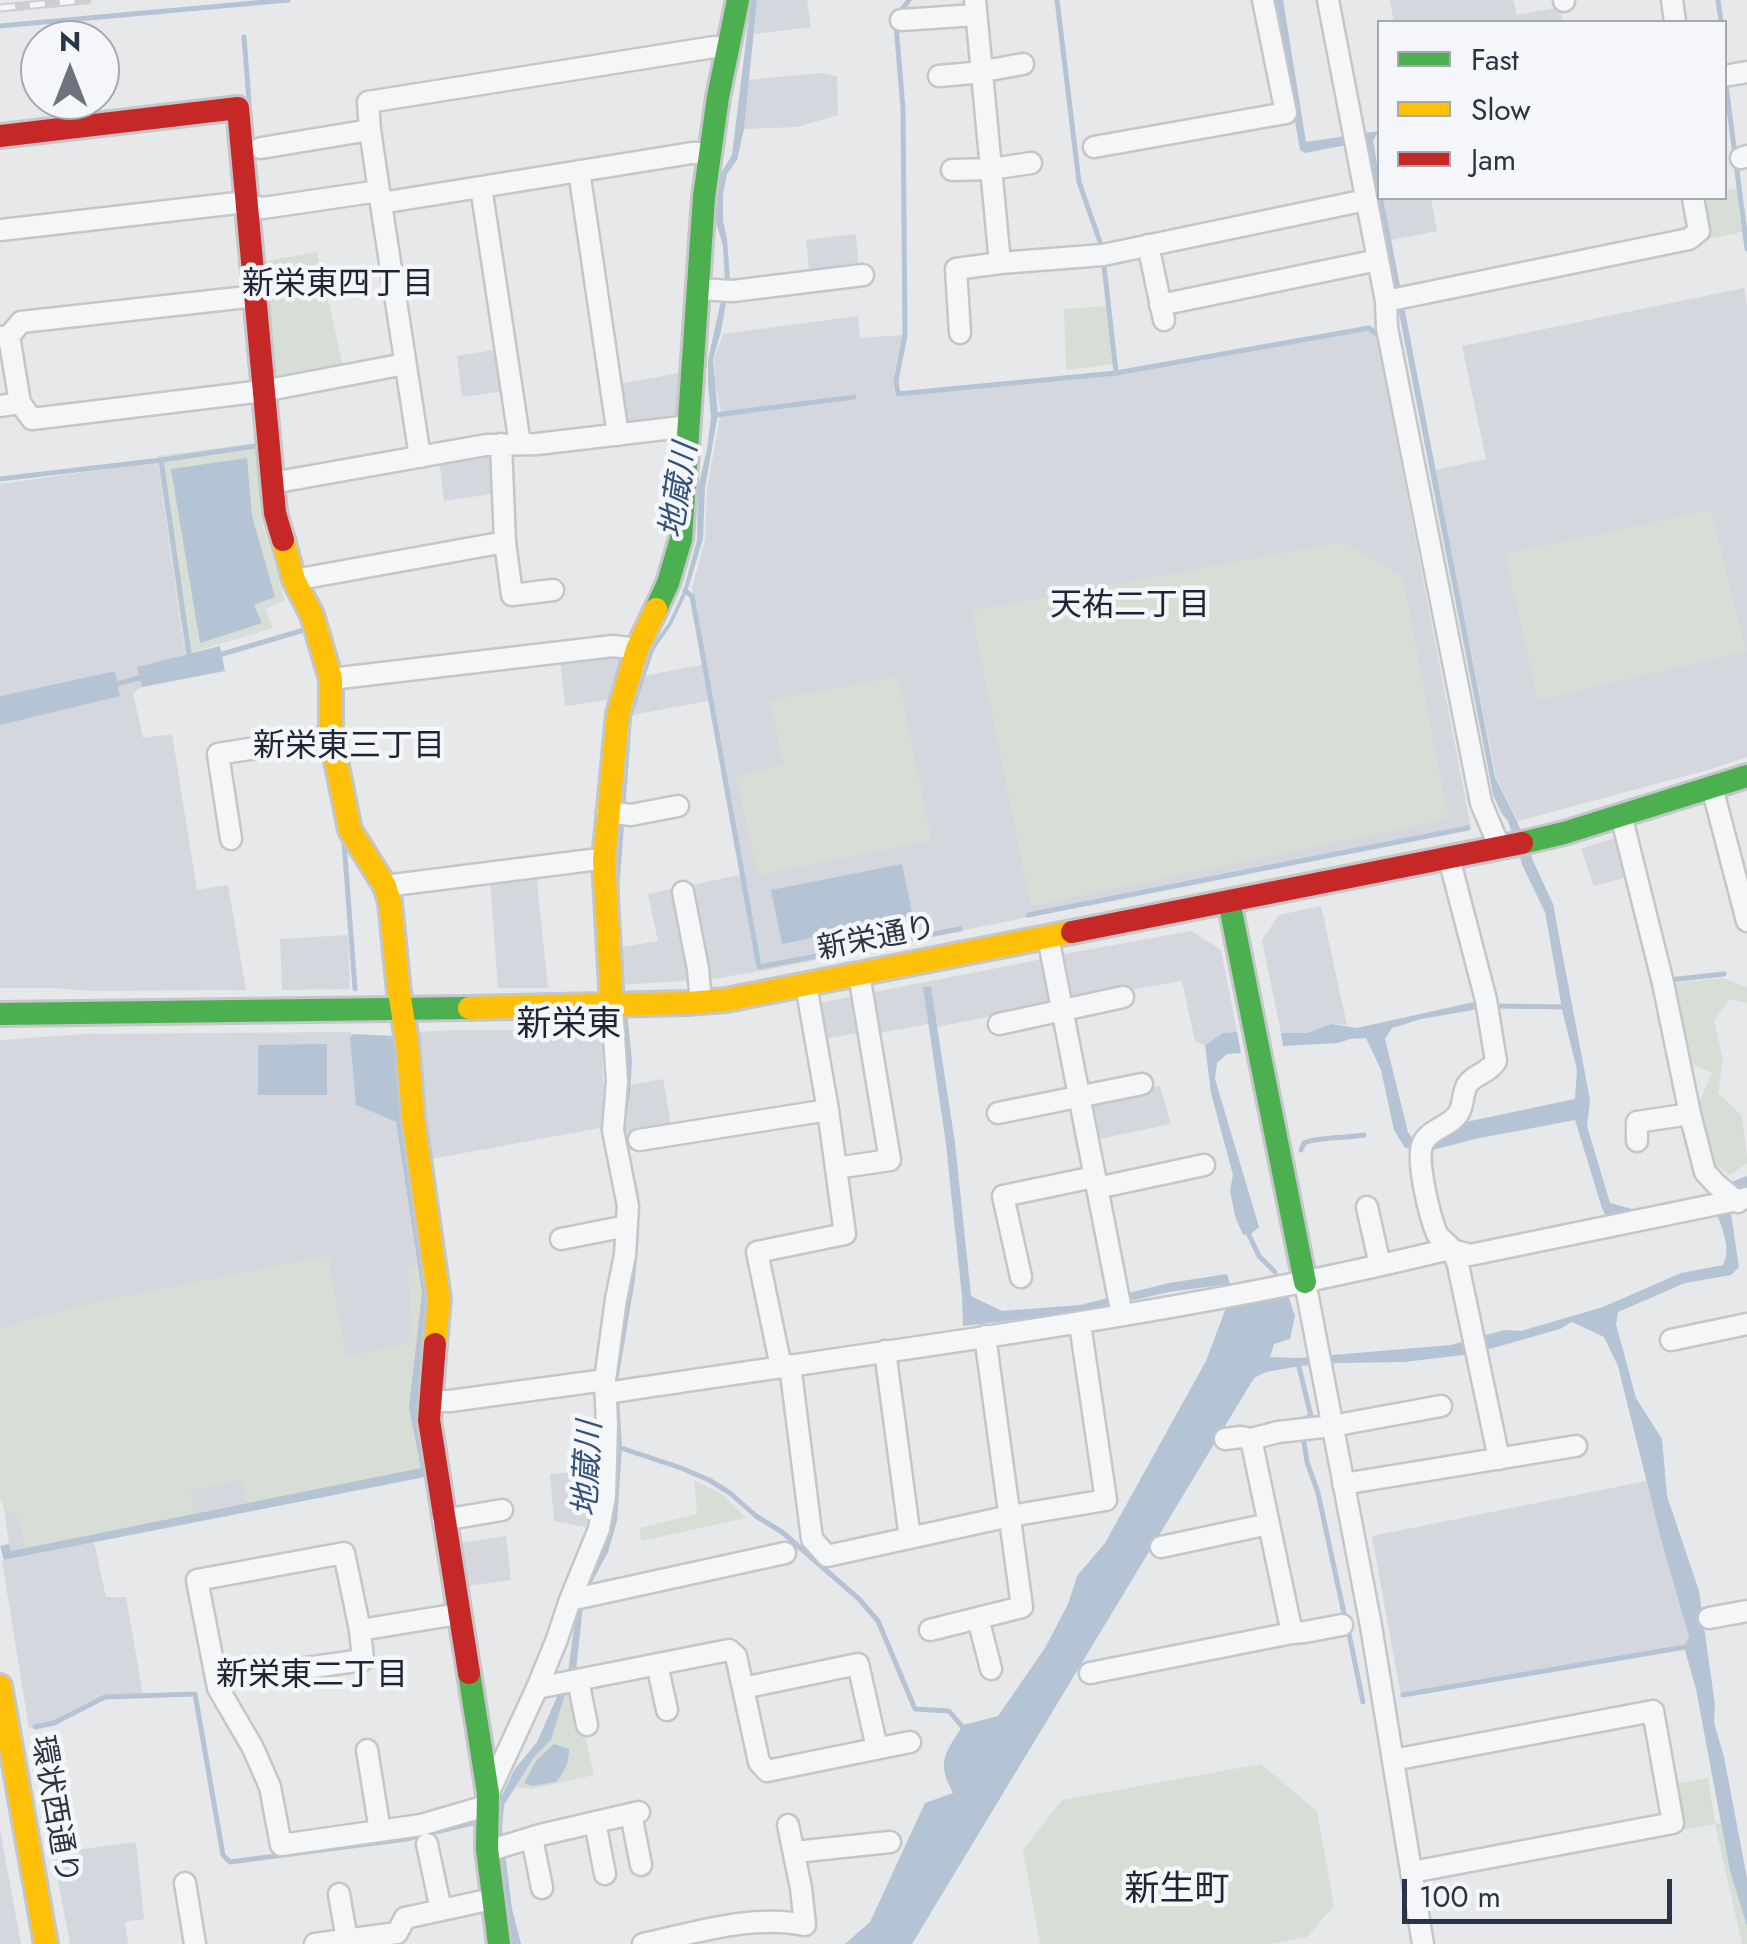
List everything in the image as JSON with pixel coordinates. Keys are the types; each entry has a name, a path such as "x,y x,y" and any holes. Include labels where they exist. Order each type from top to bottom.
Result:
{"main road":[{"path":"612,1005 604,860 618,813 618,714 636,648 668,583 681,538 690,426 718,290 709,153 738,0"},
{"path":"0,136 238,108 256,208 256,296 281,481 280,533 301,583 331,679 323,737 350,830 385,886 390,902 413,1117 439,1300 430,1420 487,1820 499,1944"},
{"name":"新栄通り","path":"0,1014 401,1010 726,1000 1500,848 1747,776"},
{"path":"1230,902 1304,1282"},
{"name":"環状西通り","path":"0,1686 46,1944"}],"street":[{"path":"1094,147 1286,112 1264,0"},
{"path":"1328,0 1355,138 1370,191 1378,260 1395,299 1387,328 1482,803 1500,848"},
{"path":"901,20 975,7 1000,264"},
{"path":"420,457 368,102 714,47 728,48"},
{"path":"939,76 1022,64"},
{"path":"261,148 370,130"},
{"path":"0,230 236,204 256,208 481,187 709,153"},
{"path":"952,170 1031,162"},
{"path":"579,171 618,436"},
{"path":"481,187 510,444 504,542 512,595 553,590"},
{"path":"960,333 956,269 1104,255 1370,191"},
{"path":"1395,299 1689,239 1699,232 1692,200"},
{"path":"1148,245 1162,312 1378,260"},
{"path":"718,290 863,275"},
{"path":"256,296 21,322 5,337 10,404 32,419 271,390 405,364"},
{"path":"281,481 486,445 618,436 690,426"},
{"path":"301,583 504,542"},
{"path":"331,679 613,646 636,648"},
{"path":"231,840 218,754 323,737"},
{"path":"1712,787 1747,921"},
{"path":"618,813 678,806"},
{"path":"1622,815 1705,1172 1716,1184 1743,1200"},
{"path":"1449,858 1488,1006 1496,1062 1492,1069 1470,1080 1455,1118 1432,1133 1421,1148 1419,1166 1438,1236 1452,1250 1458,1265 1499,1459"},
{"path":"385,886 604,860"},
{"path":"683,892 701,1002"},
{"path":"1048,937 1122,1314"},
{"path":"836,1168 890,1160 859,974"},
{"path":"806,985 846,1234 757,1252 785,1366 812,1539 827,1556 1010,1516 1106,1500 1080,1324"},
{"path":"999,1024 1123,997"},
{"path":"487,1820 537,1688 580,1598 606,1496 616,1300 625,1255 628,1206 613,1130 617,1082 612,1005"},
{"path":"998,1113 1142,1084"},
{"path":"638,1140 828,1110"},
{"path":"1638,1141 1637,1122 1690,1114"},
{"path":"1021,1277 1003,1196 1204,1165"},
{"path":"431,1401 613,1388 1080,1324 1304,1282 1441,1250 1470,1255 1743,1200"},
{"path":"1368,1207 1380,1266"},
{"path":"561,1240 627,1226"},
{"path":"1304,1282 1371,1626 1423,1944"},
{"path":"1670,1340 1747,1324"},
{"path":"930,1630 1022,1607 985,1336"},
{"path":"885,1351 910,1538"},
{"path":"1225,1439 1251,1439 1440,1406"},
{"path":"1251,1439 1292,1633"},
{"path":"1344,1484 1576,1446"},
{"path":"443,1520 502,1510"},
{"path":"1160,1547 1269,1524"},
{"path":"285,1670 363,1660 344,1553 197,1580 218,1688 270,1788 281,1845 420,1825 487,1820 523,1840 542,1888"},
{"path":"580,1598 785,1553"},
{"path":"1709,1618 1747,1611"},
{"path":"360,1630 458,1614"},
{"path":"978,1618 992,1669"},
{"path":"1090,1673 1342,1625"},
{"path":"537,1688 729,1650 736,1656 759,1762 767,1771 910,1742"},
{"path":"657,1664 667,1710"},
{"path":"743,1688 858,1664 877,1748"},
{"path":"578,1680 587,1726"},
{"path":"1393,1760 1653,1712 1672,1823 1412,1872"},
{"path":"367,1750 380,1831"},
{"path":"523,1840 635,1813 641,1865"},
{"path":"595,1822 606,1874"},
{"path":"643,1944 746,1922 805,1924 788,1825"},
{"path":"795,1852 890,1842"},
{"path":"427,1844 441,1910"},
{"path":"185,1883 195,1944"},
{"path":"339,1894 348,1940"},
{"path":"315,1944 396,1933 404,1918 492,1899"},
{"path":"771,1922 774,1944"}],"shaded area":[{"path":"757,0 807,0 811,27 754,34"},
{"path":"1390,0 1513,0 1517,15 1560,7 1563,20 1394,20"},
{"path":"821,73 837,76 838,115 797,127 744,129 748,80"},
{"path":"1737,188 1742,232 1707,239 1699,200 1727,200 1727,190"},
{"path":"1383,200 1431,200 1437,231 1391,240"},
{"path":"856,234 859,271 810,277 806,240"},
{"path":"317,252 344,370 277,382 265,261"},
{"path":"1744,288 1747,757 1518,821 1496,777 1435,470 1486,459 1462,346"},
{"path":"1107,306 1113,364 1066,370 1064,309"},
{"path":"858,316 860,338 903,335 894,375 897,396 1117,374 1369,330 1376,335 1471,828 761,971 712,979 618,985 617,948 658,941 648,894 744,874 712,700 628,716 639,677 705,664 692,588 705,540 707,489 721,412 714,359 723,334"},
{"path":"500,349 506,391 462,397 457,356"},
{"path":"679,373 676,420 624,425 619,384"},
{"path":"258,443 260,515 285,601 265,609 273,628 184,655 157,456"},
{"path":"486,452 495,456 498,493 444,501 439,460"},
{"path":"158,462 184,655 138,667 142,687 133,693 143,738 172,734 197,890 228,885 246,990 0,988 0,724 120,695 114,671 0,696 0,484"},
{"path":"1711,510 1746,651 1538,700 1505,554"},
{"path":"1344,542 1403,577 1448,819 1031,906 971,611"},
{"path":"613,653 621,658 608,700 565,706 560,659"},
{"path":"898,677 933,840 758,875 736,776 783,765 770,700"},
{"path":"1621,836 1631,876 1594,886 1581,849"},
{"path":"536,872 548,988 498,988 490,877"},
{"path":"1321,906 1347,1025 1331,1024 1307,1033 1281,1033 1262,940 1279,915"},
{"path":"1191,931 1221,950 1237,1032 1223,1033 1205,1045 1195,1041 1182,981 1067,1005 1059,955"},
{"path":"348,935 350,989 282,990 280,939"},
{"path":"1043,959 1051,1004 937,1027 928,1024 824,1039 819,1003"},
{"path":"1722,978 1747,987 1747,1003 1730,999 1714,1020 1723,1060 1718,1093 1742,1116 1747,1157 1747,1163 1730,1175 1713,1163 1699,1103 1712,1073 1693,1064 1673,983"},
{"path":"602,1030 603,1083 610,1085 605,1127 426,1160 413,1032"},
{"path":"351,1032 356,1105 396,1122 422,1293 413,1433 421,1468 10,1551 0,1501 0,1040 85,1034"},
{"path":"663,1079 672,1130 626,1138 630,1085"},
{"path":"1160,1086 1171,1124 1094,1140 1087,1102"},
{"path":"328,1256 346,1357 406,1344 412,1334 408,1267 418,1265 422,1293 409,1408 421,1468 247,1504 242,1480 191,1490 194,1514 26,1548 17,1515 4,1509 0,1501 0,1328 101,1301"},
{"path":"599,1470 591,1528 554,1521 550,1474"},
{"path":"694,1480 723,1495 746,1518 641,1541 640,1528 697,1514"},
{"path":"1646,1481 1689,1637 1685,1649 1401,1697 1372,1536"},
{"path":"506,1536 511,1580 460,1587 453,1544"},
{"path":"94,1542 106,1597 126,1597 143,1695 105,1697 54,1723 29,1728 2,1561"},
{"path":"566,1692 576,1698 594,1775 532,1789 514,1787 551,1740"},
{"path":"1261,1764 1317,1811 1334,1906 1307,1937 1270,1944 1040,1944 1023,1850 1062,1800"},
{"path":"1708,1778 1715,1823 1721,1824 1747,1926 1747,1944 1742,1944 1715,1824 1681,1830 1675,1784"},
{"path":"0,1829 16,1917 21,1944 0,1944"},
{"path":"136,1842 144,1919 125,1922 128,1944 70,1944 53,1853"}],"water":[{"path":"751,0 757,0 744,129 723,195 730,280 713,360 718,414 705,488 703,539 687,592 654,650 632,717 619,892 632,1060 626,1138 639,1196 639,1235 618,1381 622,1448 617,1521 608,1552 583,1606 576,1671 551,1740 534,1757 504,1805 502,1829 512,1909 521,1944 510,1944 496,1809 514,1770 537,1742 568,1672 583,1584 611,1520 627,1062 615,893 629,715 650,649 683,592 697,540 698,488 711,418 708,360 725,282 723,246 716,222 720,175 732,155"},
{"path":"1274,0 1283,0 1306,142 1377,131 1373,140 1377,200 1383,200 1495,777 1553,904 1590,1100 1587,1126 1610,1203 1632,1209 1711,1194 1747,1176 1747,1187 1732,1194 1739,1267 1731,1275 1685,1283 1618,1312 1616,1324 1636,1398 1662,1439 1667,1496 1699,1591 1715,1705 1714,1723 1747,1878 1747,1926 1730,1871 1696,1689 1684,1647 1689,1637 1618,1366 1604,1337 1572,1322 1560,1329 1472,1354 1404,1362 1300,1366 1254,1378 912,1944 845,1944 870,1922 925,1803 953,1793 945,1773 945,1758 963,1725 998,1716 1045,1648 1068,1604 1077,1576 1105,1543 1206,1361 1227,1305 1221,1285 1169,1292 1078,1313 963,1326 946,1144 923,987 931,987 955,1143 971,1296 1002,1311 1080,1305 1169,1283 1227,1274 1235,1301 1287,1292 1295,1316 1290,1339 1274,1344 1270,1357 1297,1358 1451,1345 1504,1330 1521,1331 1603,1307 1681,1273 1723,1265 1726,1258 1724,1234 1712,1202 1608,1221 1575,1120 1429,1151 1405,1148 1394,1130 1381,1070 1366,1038 1283,1046 1281,1033 1307,1033 1331,1024 1357,1028 1474,1002 1479,1009 1392,1028 1385,1039 1408,1132 1415,1143 1429,1144 1466,1122 1575,1099 1577,1070 1545,912 1523,867 1508,821 1493,795 1366,144 1305,153 1300,150"},
{"path":"247,458 252,516 275,597 254,605 262,623 200,643 171,469"},
{"path":"220,646 225,671 142,687 137,667"},
{"path":"115,671 120,696 0,725 0,696"},
{"path":"902,864 913,917 782,944 771,890"},
{"path":"1237,1032 1241,1053 1227,1054 1217,1063 1215,1079 1259,1227 1243,1235 1235,1216 1230,1190 1233,1175 1211,1093 1205,1045 1223,1033"},
{"path":"396,1036 431,1293 430,1476 4,1560 0,1546 9,1544 11,1551 421,1468 409,1408 422,1293 396,1122 356,1105 350,1037"},
{"path":"327,1044 327,1095 258,1095 258,1045"},
{"path":"554,1744 569,1749 567,1763 556,1782 532,1786 524,1783 536,1761"}],"waterway":[{"path":"0,26 288,0"},
{"path":"898,15 909,0"},
{"path":"1057,0 1079,182 1100,242"},
{"path":"1718,0 1721,20"},
{"path":"896,25 903,109 905,335 896,381 898,394 1116,373 1369,328 1378,335"},
{"path":"244,37 249,101"},
{"path":"1727,93 1747,249"},
{"path":"1104,266 1116,372"},
{"path":"715,415 854,397"},
{"path":"189,654 161,460 256,446"},
{"path":"0,479 161,460"},
{"path":"685,591 692,596 759,967 960,929"},
{"path":"219,655 304,630"},
{"path":"113,685 146,676"},
{"path":"1028,915 1468,828"},
{"path":"344,842 355,989"},
{"path":"1670,983 1669,980 1724,974"},
{"path":"1495,1006 1567,1007"},
{"path":"1301,1150 1310,1141 1364,1135"},
{"path":"1246,1229 1259,1256 1275,1272"},
{"path":"1298,1363 1311,1416 1301,1421"},
{"path":"1304,1442 1345,1618"},
{"name":"地蔵川","path":"618,1447 709,1480 782,1532 859,1599 878,1621 915,1709 949,1711 965,1730"},
{"path":"1348,1629 1363,1702"},
{"path":"1403,1695 1691,1646"},
{"path":"35,1727 54,1723 105,1697 195,1694 223,1855 230,1862 406,1839 477,1822"}],"railway":[{"path":"0,8 87,0"}],"traffic: fast":[{"path":"656,609 681,539 704,197 718,97 738,0"},
{"path":"1522,843 1747,776"},
{"path":"1229,901 1305,1282"},
{"path":"0,1014 469,1008"},
{"path":"469,1673 488,1793 487,1849 499,1944"}],"traffic: slow":[{"path":"283,540 331,679 331,736 350,830 385,886 390,902 413,1117 439,1299 435,1344"},
{"path":"612,1005 604,860 618,714 637,649 656,609"},
{"path":"469,1008 726,1000 1072,932"},
{"path":"0,1686 46,1944"}],"traffic: jam":[{"path":"0,136 238,108 275,513 283,540"},
{"path":"1072,932 1522,843"},
{"path":"435,1344 429,1420 469,1673"}],"district":[{"name":"新栄東四丁目","path":"338,286"},
{"name":"天祐二丁目","path":"1130,607"},
{"name":"新栄東三丁目","path":"349,748"},
{"name":"新栄東","path":"569,1027"},
{"name":"新栄東二丁目","path":"312,1677"},
{"name":"新生町","path":"1177,1892"}]}
